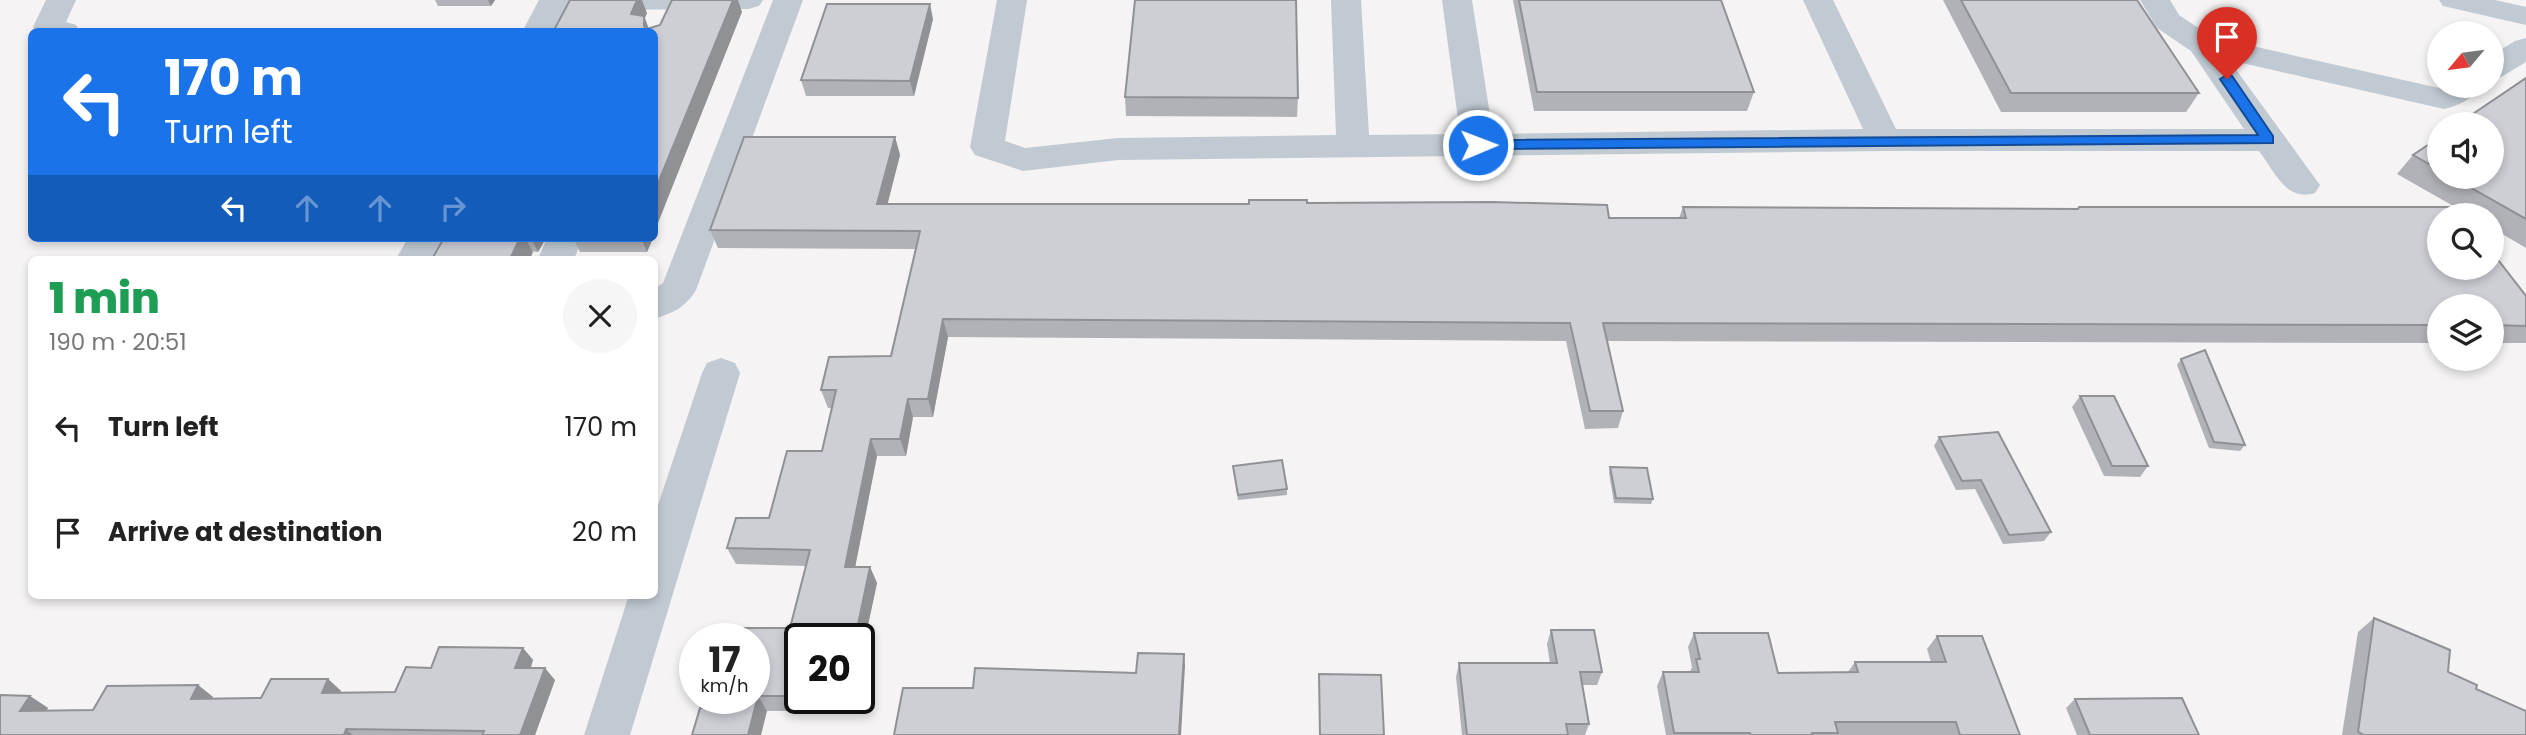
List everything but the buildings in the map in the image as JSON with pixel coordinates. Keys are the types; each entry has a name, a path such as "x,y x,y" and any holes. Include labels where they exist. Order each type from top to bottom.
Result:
{"street":[{"path":"54,28 48,26 61,0"},
{"path":"539,28 553,1 667,8 748,0"},
{"path":"658,304 678,290 788,0"},
{"path":"1012,0 987,147 1023,160 1118,149 1885,140 2268,139"},
{"path":"1346,0 1353,146"},
{"path":"1457,0 1478,145"},
{"path":"1818,0 1885,140"},
{"path":"2155,0 2168,21 2202,44 2303,185"},
{"path":"2454,0 2526,16"},
{"path":"2202,44 2427,95"},
{"path":"2504,62 2526,48"},
{"path":"658,572 721,373"},
{"path":"607,735 651,599"}],"route":[{"path":"1478,145 2268,139 2227,79"}]}
